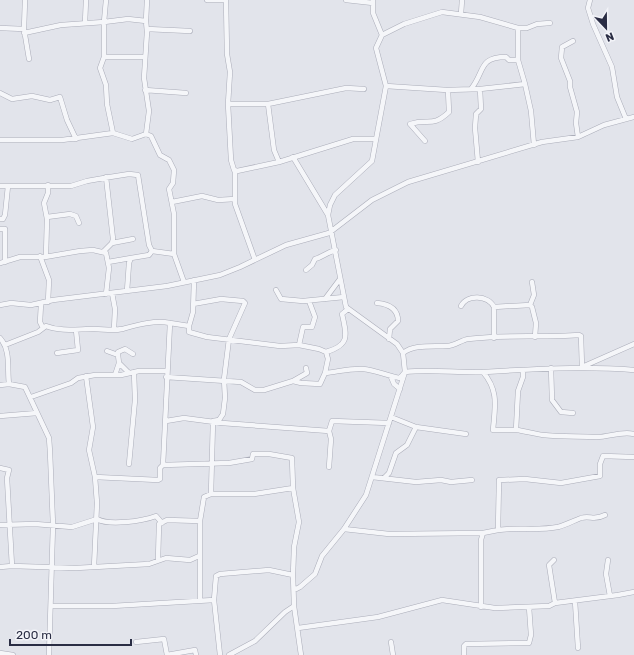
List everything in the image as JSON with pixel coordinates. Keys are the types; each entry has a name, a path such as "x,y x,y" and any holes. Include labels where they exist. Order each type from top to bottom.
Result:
{"street":[{"path":"25,0 24,31 28,59"},
{"path":"85,23 86,0"},
{"path":"106,0 104,22 104,57 100,68 106,85 107,104 113,133"},
{"path":"146,134 149,111 145,90 147,0"},
{"path":"207,0 225,0 230,72 228,104 231,160 235,170 234,199 255,260"},
{"path":"346,0 373,1 374,14 382,35"},
{"path":"461,14 462,0"},
{"path":"590,0 588,8 593,24 612,67 617,97 626,119"},
{"path":"328,215 330,205 335,196 372,161 386,86 376,48 382,35 404,24 442,12 498,21 518,28 527,28 537,24 550,23"},
{"path":"0,28 24,31 85,23 128,20 146,21"},
{"path":"518,28 518,60 531,111 534,145"},
{"path":"147,29 190,31"},
{"path":"573,41 562,47 561,58 570,81 570,87 577,112 576,123 578,136"},
{"path":"104,57 145,57"},
{"path":"471,89 478,81 482,65 491,58 506,57 509,60 518,60"},
{"path":"386,86 448,90 480,89 525,84"},
{"path":"228,104 268,104 346,88 364,89"},
{"path":"478,162 475,128 476,114 481,109 480,89"},
{"path":"145,90 186,93"},
{"path":"425,141 410,124 417,122 434,123 449,112 448,90"},
{"path":"0,94 12,99 32,96 50,100 60,97 67,120 76,139"},
{"path":"268,104 274,150 279,162"},
{"path":"0,305 11,303 31,306 220,275 286,245 332,231 372,200 399,185 534,145 578,136 604,125 634,117"},
{"path":"0,140 76,139 113,133 132,139 146,134 151,136 160,155 169,160 174,170 172,183 169,189 174,214 174,254 184,282"},
{"path":"235,170 279,162 353,139 376,139"},
{"path":"293,157 328,215 336,250 340,279 348,309 397,344 403,353 405,372 366,495 344,529 322,556 315,574 300,587 294,590"},
{"path":"0,186 71,186 106,177 129,174 138,175 149,245 152,251"},
{"path":"106,177 107,194 112,220 112,243"},
{"path":"46,256 47,218 44,203 48,193 48,185"},
{"path":"0,219 3,219 5,215 8,186"},
{"path":"172,202 202,196 218,200 234,199"},
{"path":"47,218 70,214 76,216 79,223"},
{"path":"0,229 5,229 2,263 20,257 46,256 80,251 104,251 112,243 133,239"},
{"path":"306,270 312,265 315,259 324,256 328,252 336,250"},
{"path":"104,251 106,253 109,268 106,294"},
{"path":"152,251 174,254"},
{"path":"108,262 149,255 152,251"},
{"path":"40,256 49,280 48,302"},
{"path":"127,291 129,263 131,258"},
{"path":"325,299 340,279"},
{"path":"194,280 193,304 189,326 189,332 193,334 280,346 299,345 326,352 336,349 342,344 346,337 346,329 342,314 348,309"},
{"path":"530,305 534,295 532,282"},
{"path":"276,290 281,299 309,300 344,297"},
{"path":"112,293 115,309 114,329"},
{"path":"461,306 463,301 474,298 488,301 494,307 494,338"},
{"path":"166,421 184,418 219,420 223,414 225,398 224,382 229,339 243,311 245,303 243,301 221,299 193,304"},
{"path":"299,345 303,328 312,327 315,317 309,300"},
{"path":"377,303 389,306 397,314 398,321 390,329 389,339"},
{"path":"41,304 40,322 43,328"},
{"path":"494,307 530,305"},
{"path":"530,305 535,313 535,337"},
{"path":"5,345 28,337 46,326 54,329 76,330 114,329 161,321 189,326"},
{"path":"95,478 160,479 160,468 163,465 166,421 166,370 170,323"},
{"path":"57,353 78,350 76,330"},
{"path":"403,353 409,349 449,346 468,339 580,335 582,367"},
{"path":"0,338 7,349 7,371 9,384"},
{"path":"582,367 634,344"},
{"path":"115,375 119,363 118,352 125,349 133,354"},
{"path":"107,351 118,355"},
{"path":"293,381 301,384 320,384 325,373 328,359 326,352"},
{"path":"119,363 131,372 135,400 129,464"},
{"path":"325,373 360,369 375,370 390,377 400,378 405,372 427,370 483,372 582,367 634,370"},
{"path":"166,377 241,382 255,390 260,390 293,381 307,373 306,368"},
{"path":"551,368 552,400 561,412 573,413"},
{"path":"31,397 86,376 166,370"},
{"path":"516,430 518,391 523,377 523,370"},
{"path":"483,372 491,382 494,393 493,430 530,431 542,435 600,437 621,433 634,434"},
{"path":"86,376 93,427 89,450 95,478 97,519 94,567"},
{"path":"390,377 394,384 400,389"},
{"path":"0,385 9,384 25,387 49,438 53,525 49,655"},
{"path":"0,416 36,413"},
{"path":"391,417 416,427 466,434"},
{"path":"213,420 222,423 329,431"},
{"path":"211,494 213,420"},
{"path":"330,467 331,439 329,431 332,421 389,423"},
{"path":"384,478 389,473 396,453 407,445 416,427"},
{"path":"163,465 212,463 252,459 253,454 268,454 290,458 293,463 293,488 299,522 294,547 293,575 294,606 301,655"},
{"path":"498,530 499,480 525,478 553,483 572,482 600,476 600,464 603,456 634,457"},
{"path":"0,468 9,470 7,478 12,566"},
{"path":"372,477 416,482 442,480 451,482 472,480"},
{"path":"200,600 200,521 202,501 205,496 211,494 254,494 293,488"},
{"path":"344,529 375,534 483,533 512,528 556,528 570,524 582,518 598,519 605,515"},
{"path":"0,525 53,525 72,527 97,519 102,522 120,523 156,516 162,522"},
{"path":"158,560 158,527 162,522 167,520 200,521"},
{"path":"481,607 480,562 483,533"},
{"path":"190,560 199,556"},
{"path":"0,567 94,567 151,564 166,558 190,560 200,566"},
{"path":"554,560 549,565 555,603"},
{"path":"608,560 606,574 610,596"},
{"path":"293,575 269,570 218,575 215,580 214,600 220,653 230,655 255,642 285,612 294,606"},
{"path":"298,628 378,617 438,600 481,607 529,607 549,606 555,603 634,592"},
{"path":"50,606 171,604 200,600 214,600"},
{"path":"575,601 578,648"},
{"path":"464,655 464,646 466,644 529,643 531,635 529,607"},
{"path":"136,642 164,639 167,655 195,650 196,655"},
{"path":"391,642 393,655"},
{"path":"0,653 12,655"}]}
